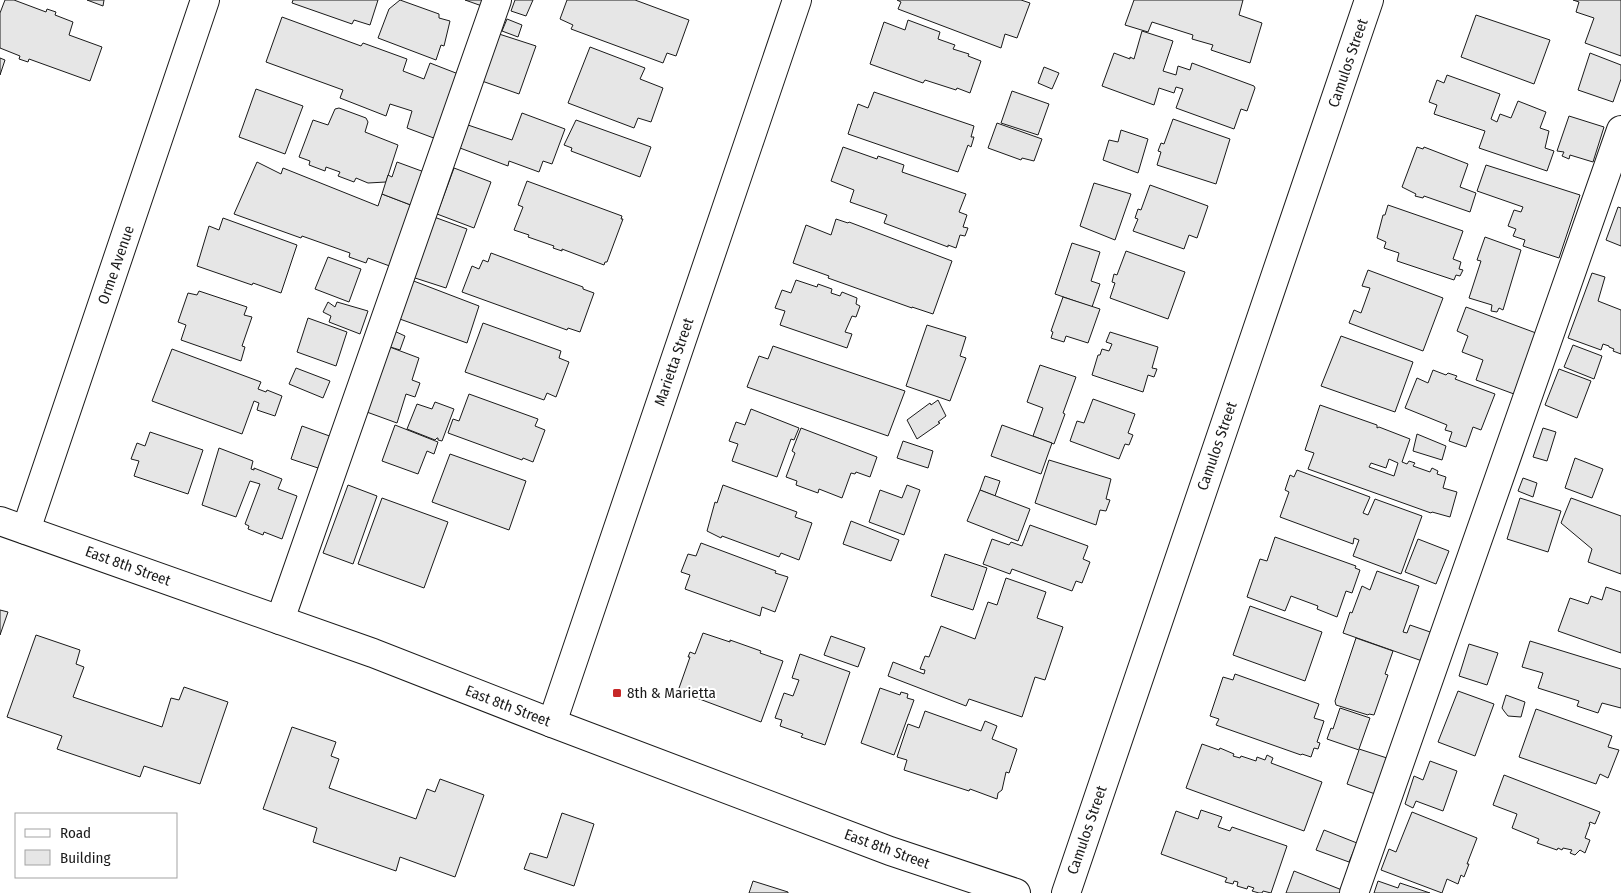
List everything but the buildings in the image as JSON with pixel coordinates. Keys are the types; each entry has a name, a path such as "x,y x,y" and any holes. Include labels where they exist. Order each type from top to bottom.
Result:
{"street":[{"name":"Orme Avenue","path":"26,530 205,0"},
{"path":"280,620 496,0"},
{"name":"Marietta Street","path":"552,723 796,0"},
{"name":"Camulos Street","path":"1066,893 1369,0"},
{"path":"1354,893 1621,130"},
{"name":"East 8th Street","path":"0,521 373,652 552,723 881,848 1016,893"}],"place":[{"name":"8th & Marietta","path":"617,693"}]}
